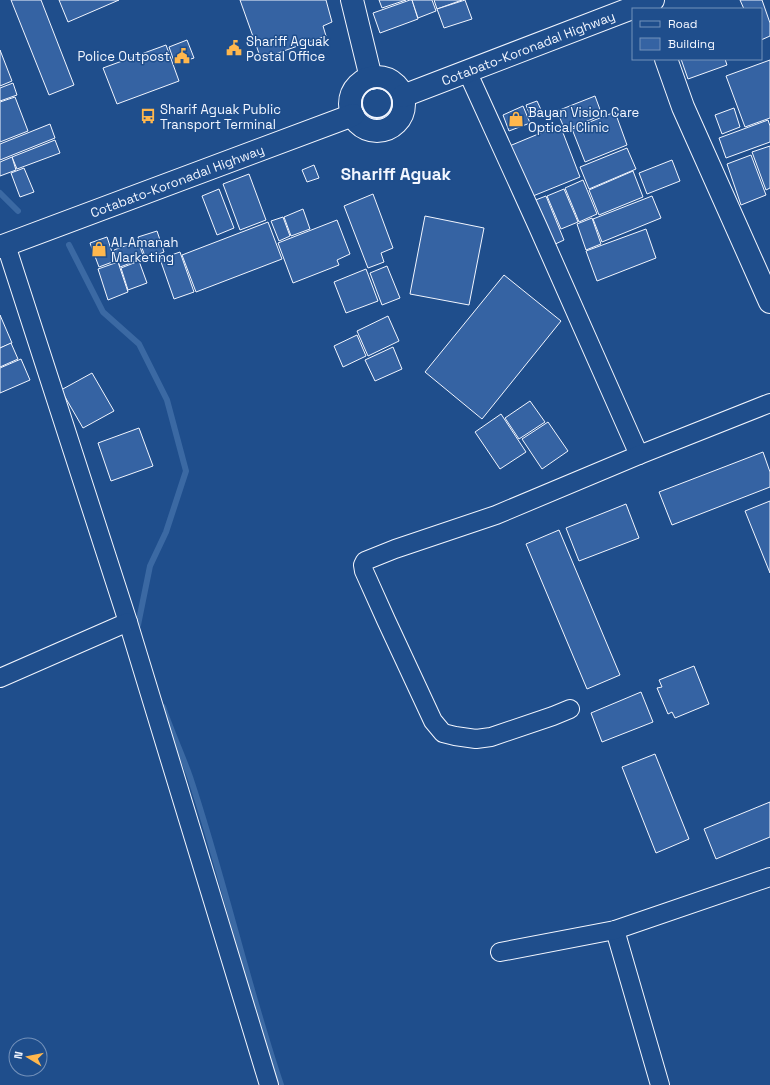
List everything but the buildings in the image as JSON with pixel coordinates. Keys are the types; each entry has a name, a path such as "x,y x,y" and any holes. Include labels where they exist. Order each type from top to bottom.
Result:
{"main road":[{"path":"352,0 371,78"},
{"name":"Cotabato-Koronadal Highway","path":"634,8 647,3"},
{"name":"Cotabato-Koronadal Highway","path":"403,96 632,9"},
{"path":"666,60 686,114 770,302"},
{"path":"381,77 391,80 398,87 403,96 404,106 401,115 395,123 387,128 377,130 367,128 359,123 353,115 351,100 355,90 362,82 371,78 381,77"},
{"name":"Cotabato-Koronadal Highway","path":"3,246 353,115"}],"street":[{"path":"467,71 639,455"},
{"path":"3,246 128,622 269,1085"},
{"path":"570,709 553,716 476,739 443,733 433,721 386,620 363,565 365,561 395,549 496,515 639,455 770,403"},
{"path":"0,678 128,622"},
{"path":"500,952 614,930 770,877"},
{"path":"614,930 660,1085"}],"waterway":[{"path":"0,193 18,211"},
{"path":"69,245 103,312 139,344 167,400 186,471 166,532 150,566 138,625"},
{"path":"163,707 184,760 202,815 257,1009 281,1085"}],"wall":[{"path":"377,88 388,92 392,103 388,114 377,118 366,114 362,103 366,92 377,88"}],"place":[{"name":"Shariff Aguak Postal Office","path":"234,48"},
{"name":"Police Outpost","path":"182,56"},
{"name":"Sharif Aguak Public Transport Terminal","path":"148,116"},
{"name":"Bayan Vision Care Optical Clinic","path":"516,119"},
{"name":"Al-Amanah Marketing","path":"99,249"}],"district":[{"name":"Shariff Aguak","path":"396,174"}]}
